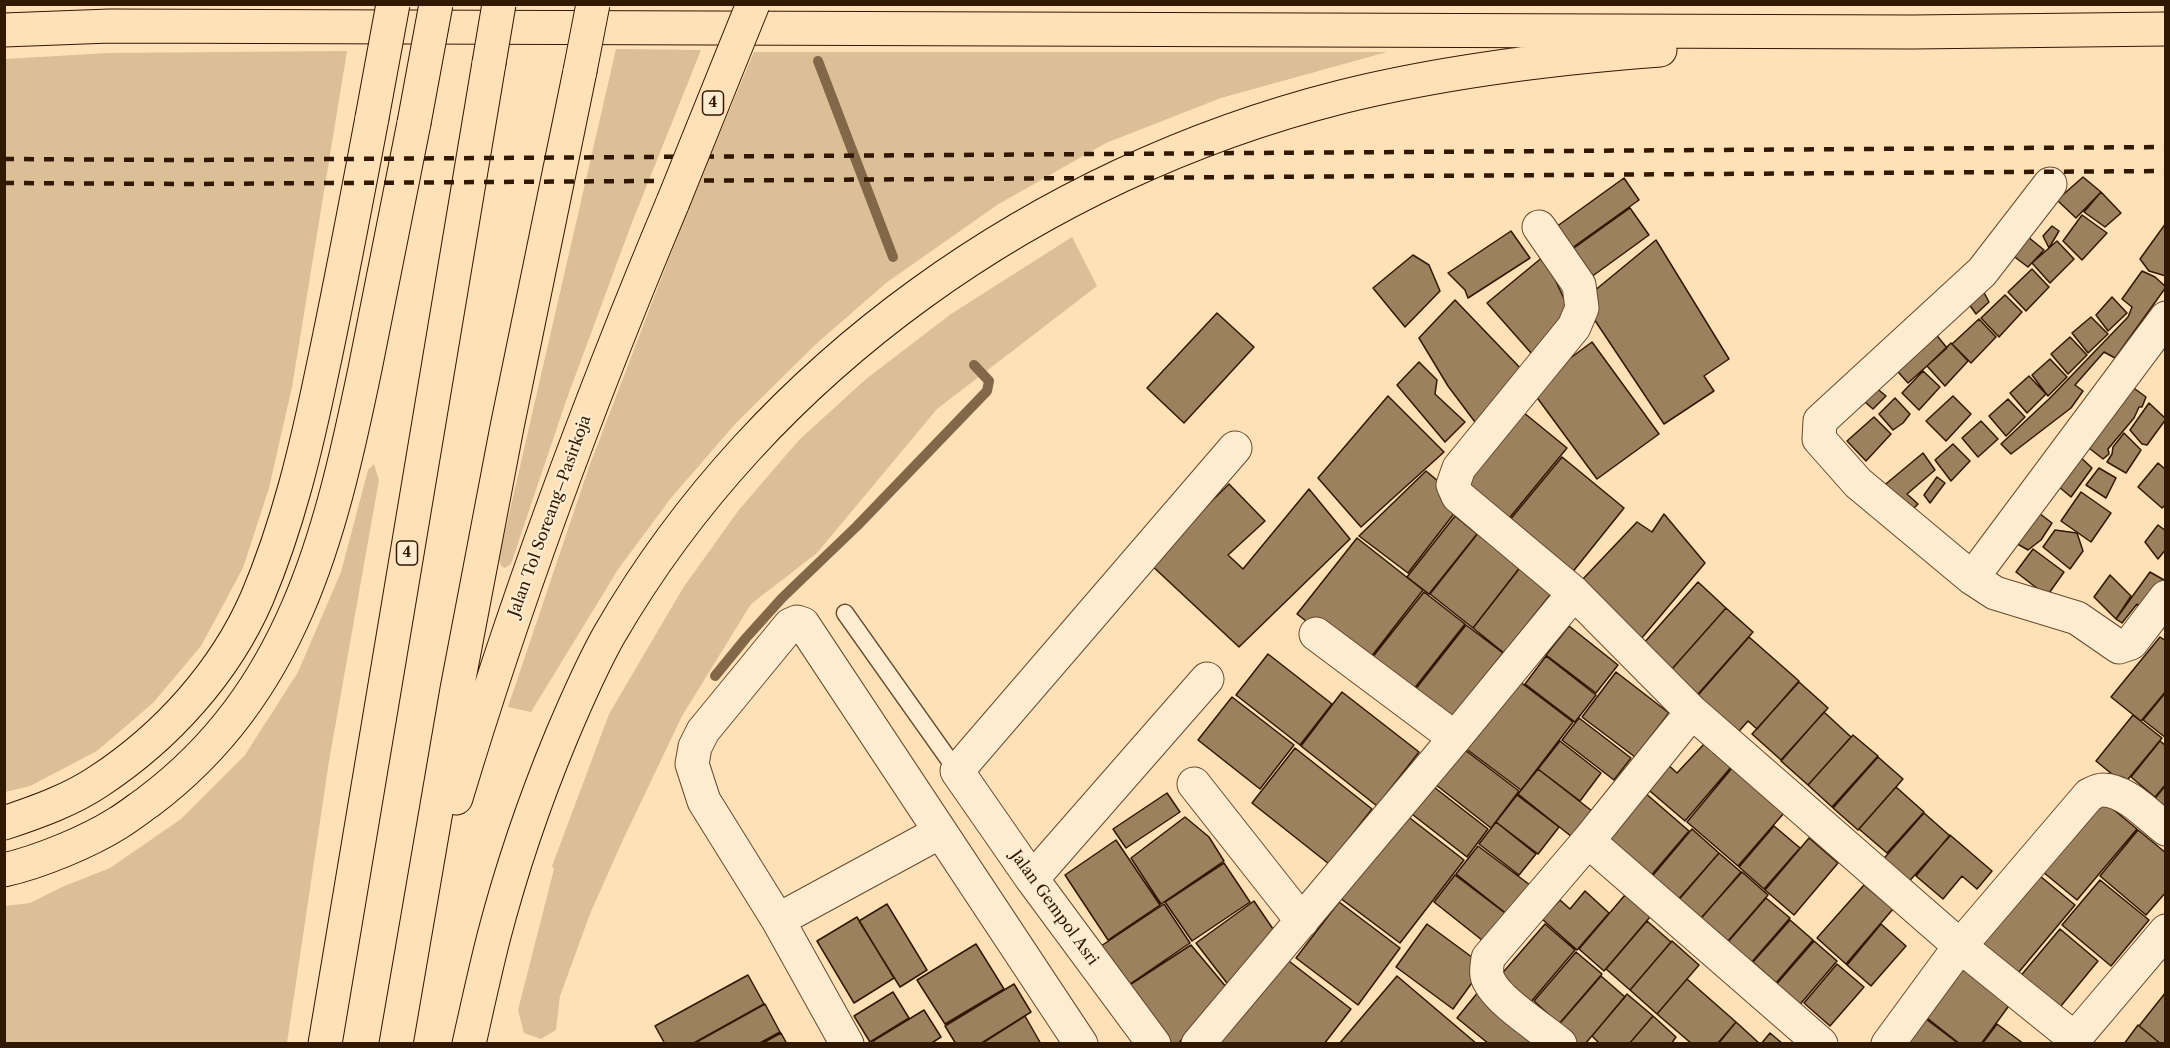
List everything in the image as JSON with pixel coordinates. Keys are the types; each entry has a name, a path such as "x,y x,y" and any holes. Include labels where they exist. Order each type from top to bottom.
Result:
{"highway":[{"path":"4,823 40,812 98,782 146,747 192,700 224,658 256,600 278,544 296,483 327,349 393,4"},
{"path":"4,870 65,849 118,823 170,785 210,746 242,708 272,663 296,615 313,573 337,496 356,413 436,4"},
{"name":"4","path":"325,1044 499,4"},
{"path":"396,1044 457,689 507,427 593,4"},
{"name":"Jalan Tol Soreang–Pasirkoja","path":"396,1044 439,858 501,653 580,430 753,4"},
{"path":"4,30 146,26 1913,32 2166,29"},
{"path":"469,1044 494,936 538,796 573,707 607,639 649,569 705,496 773,420 845,354 916,296 993,244 1068,200 1213,136 1339,98 1430,78 1550,60 1913,32"}],"street":[{"path":"2050,184 1982,272 1820,421 1819,439 1858,483 1971,578 1995,593 2077,618 2119,647 2131,643 2166,597"},
{"path":"1539,227 1580,285 1582,308 1574,327 1459,468 1453,484 1458,496 1574,593 1692,712 2072,1041 2166,931"},
{"path":"1971,578 2166,318"},
{"path":"957,771 1235,448"},
{"path":"1198,1044 1574,593"},
{"path":"847,1044 778,920 704,801 692,764 703,731 790,625 797,622 803,624 1081,1044"},
{"path":"1316,634 1455,738"},
{"path":"1032,879 1207,679"},
{"path":"1560,1044 1498,995 1488,980 1486,970 1488,958 1588,841 1692,712"},
{"name":"Jalan Gempol Asri","path":"957,771 1032,879 1154,1044"},
{"path":"1194,784 1302,921"},
{"path":"1888,1044 1960,946 2089,795 2102,790 2116,793 2166,829"},
{"path":"778,920 940,832"},
{"path":"1588,841 1821,1044"}],"lane":[{"path":"844,613 957,771"}],"shaded area":[{"path":"616,49 701,50 631,225 566,401 511,564 505,568 501,566 499,558"},
{"path":"347,51 292,387 269,488 243,568 201,646 153,703 97,751 30,786 5,792 5,59 108,53"},
{"path":"754,52 1387,52 1221,98 1106,143 997,205 886,283 815,345 736,423 671,498 619,568 531,712 508,707 589,467 689,206"},
{"path":"1072,237 1097,286 937,409 817,553 751,604 682,716 621,844 590,914 560,996 556,1030 541,1039 524,1033 518,1010 554,869 552,866 609,714 683,588 738,511 799,440 866,379 951,314"},
{"path":"374,464 379,480 329,761 287,1043 5,1043 5,906 30,903 62,887 110,868 181,819 245,755 298,672 341,572 368,470"}],"building":[{"path":"2083,177 2101,192 2076,218 2057,200"},
{"path":"1624,178 1639,200 1572,248 1556,227"},
{"path":"2101,192 2121,213 2105,227 2084,212"},
{"path":"1630,208 1649,235 1587,280 1567,253"},
{"path":"2082,215 2107,233 2082,260 2063,241"},
{"path":"2166,223 2166,276 2149,271 2140,259"},
{"path":"2052,226 2059,231 2049,248 2043,236"},
{"path":"1511,231 1530,258 1468,298 1465,290 1448,273"},
{"path":"2022,232 2044,250 2028,267 2008,252"},
{"path":"1656,240 1729,359 1704,376 1714,391 1664,424 1582,301"},
{"path":"2057,241 2074,259 2050,283 2032,263"},
{"path":"1413,255 1429,265 1440,291 1405,327 1373,288"},
{"path":"1544,256 1575,322 1532,354 1487,303"},
{"path":"2032,269 2049,287 2026,311 2008,292"},
{"path":"2142,271 2155,277 2166,287 2115,358 2104,352 2075,385 2083,391 2071,408 2011,454 2001,444 2049,399 2128,317 2132,307 2122,299"},
{"path":"1980,285 1989,302 1976,314 1964,297"},
{"path":"2005,295 2022,312 1999,337 1981,318"},
{"path":"2112,297 2127,313 2108,331 2096,315"},
{"path":"1455,300 1526,374 1478,426 1448,386 1419,338"},
{"path":"1217,313 1254,347 1184,423 1147,388"},
{"path":"2091,317 2108,334 2088,353 2072,333"},
{"path":"1979,319 1996,337 1971,363 1952,344"},
{"path":"1930,327 1947,348 1908,383 1890,363"},
{"path":"2070,337 2087,355 2068,374 2051,354"},
{"path":"1592,342 1659,434 1597,479 1530,388"},
{"path":"1951,343 1968,361 1945,386 1927,366"},
{"path":"2050,359 2067,377 2048,396 2032,375"},
{"path":"1419,362 1437,380 1435,394 1465,422 1445,442 1397,385"},
{"path":"1923,371 1940,387 1919,410 1902,393"},
{"path":"2029,376 2046,394 2027,413 2010,393"},
{"path":"1869,382 1886,396 1873,409 1858,396"},
{"path":"2131,386 2146,397 2142,407 2139,407 2134,418 2108,449 2109,454 2103,459 2084,444"},
{"path":"1388,396 1444,452 1361,527 1318,478"},
{"path":"1953,396 1971,414 1946,441 1926,421"},
{"path":"1895,398 1910,414 1893,430 1879,414"},
{"path":"2008,399 2025,417 2006,436 1989,416"},
{"path":"2149,403 2166,419 2147,445 2142,444 2130,430"},
{"path":"1518,408 1567,448 1506,522 1457,482"},
{"path":"1874,417 1891,434 1866,461 1847,441"},
{"path":"1981,421 1998,439 1978,457 1962,438"},
{"path":"2124,433 2141,450 2126,473 2107,462 2113,447"},
{"path":"1953,444 1970,461 1951,481 1935,460"},
{"path":"1923,453 1935,470 1907,494 1918,504 1904,518 1881,488"},
{"path":"2077,454 2092,468 2071,497 2052,481"},
{"path":"1562,457 1624,508 1567,579 1504,527"},
{"path":"2158,463 2166,470 2166,504 2162,508 2138,487"},
{"path":"2099,468 2116,478 2106,498 2086,485"},
{"path":"1426,471 1463,502 1408,573 1359,536"},
{"path":"1937,477 1945,483 1930,503 1924,495"},
{"path":"1229,484 1265,521 1228,555 1243,569 1309,489 1350,539 1239,647 1149,563"},
{"path":"2081,492 2111,513 2091,542 2061,521"},
{"path":"2035,510 2052,523 2041,540 2028,550 2014,542"},
{"path":"1664,514 1705,563 1641,639 1582,580 1637,522 1652,532"},
{"path":"1455,516 1477,534 1429,594 1407,577"},
{"path":"1486,523 1528,557 1473,628 1430,594"},
{"path":"2158,525 2166,531 2166,549 2158,559 2145,542"},
{"path":"2055,530 2077,533 2083,551 2070,569 2043,547"},
{"path":"1357,538 1423,590 1364,666 1297,614"},
{"path":"2033,549 2064,572 2047,596 2016,572"},
{"path":"1526,560 1558,585 1504,653 1473,628"},
{"path":"2150,572 2164,580 2146,611 2137,604 2122,623 2116,619"},
{"path":"2110,575 2131,596 2116,619 2094,597"},
{"path":"1698,582 1726,608 1672,669 1643,644"},
{"path":"1424,592 1465,624 1406,699 1364,668"},
{"path":"1726,608 1753,632 1691,702 1664,678"},
{"path":"1466,625 1503,653 1444,728 1407,700"},
{"path":"1569,626 1618,665 1596,693 1546,655"},
{"path":"1749,637 1799,681 1757,729 1748,721 1733,738 1692,702"},
{"path":"2160,637 2166,641 2166,691 2141,721 2111,697"},
{"path":"1268,654 1332,704 1300,745 1236,695"},
{"path":"1546,656 1596,695 1575,722 1525,684"},
{"path":"1616,672 1669,713 1635,757 1582,717"},
{"path":"1515,678 1573,722 1521,790 1465,748"},
{"path":"1799,682 1828,708 1781,760 1752,734"},
{"path":"1342,692 1419,752 1377,806 1301,746"},
{"path":"2166,692 2166,738 2143,720"},
{"path":"1232,697 1294,745 1260,789 1198,740"},
{"path":"1824,712 1851,737 1808,785 1781,761"},
{"path":"2133,715 2162,738 2124,784 2096,761"},
{"path":"1579,718 1631,758 1614,780 1562,740"},
{"path":"1853,735 1878,756 1832,807 1808,785"},
{"path":"1560,741 1601,773 1580,801 1538,769"},
{"path":"2160,741 2166,746 2166,784 2155,797 2131,777"},
{"path":"1705,743 1732,766 1685,821 1644,786 1665,762 1677,773"},
{"path":"1461,747 1519,791 1491,828 1431,781"},
{"path":"1295,748 1372,809 1329,864 1252,803"},
{"path":"1878,757 1903,779 1858,830 1833,808"},
{"path":"1732,768 1784,813 1738,866 1687,822"},
{"path":"1538,769 1592,811 1572,837 1518,794"},
{"path":"1430,784 1488,829 1467,857 1408,811"},
{"path":"2166,785 2166,812 2152,802"},
{"path":"1896,787 1924,812 1887,853 1859,829"},
{"path":"1644,792 1689,831 1643,885 1599,847"},
{"path":"1167,793 1180,812 1126,848 1113,829"},
{"path":"1517,795 1559,827 1538,854 1496,822"},
{"path":"2102,800 2137,829 2077,900 2043,872"},
{"path":"1924,813 1950,836 1904,887 1879,864"},
{"path":"1406,815 1464,860 1400,943 1340,898"},
{"path":"1185,817 1209,837 1224,861 1161,904 1131,858"},
{"path":"1496,822 1536,854 1519,875 1479,844"},
{"path":"1774,826 1800,848 1764,889 1739,867"},
{"path":"1692,829 1719,853 1670,910 1643,887"},
{"path":"2138,830 2166,853 2166,892 2146,915 2100,876"},
{"path":"1950,835 1992,871 1977,889 1962,876 1943,899 1916,876"},
{"path":"1809,838 1838,863 1794,915 1765,890"},
{"path":"1116,840 1160,905 1108,940 1065,875"},
{"path":"1478,846 1534,888 1512,918 1456,874"},
{"path":"1719,853 1741,872 1692,929 1670,909"},
{"path":"1224,863 1250,902 1192,941 1165,902"},
{"path":"1742,872 1768,895 1728,941 1701,918"},
{"path":"1455,875 1509,916 1487,944 1434,902"},
{"path":"2040,876 2075,905 2013,979 1978,950"},
{"path":"2100,880 2149,920 2111,966 2062,925"},
{"path":"1864,885 1893,909 1846,964 1817,938"},
{"path":"1585,891 1609,913 1577,950 1542,919 1560,900 1570,909"},
{"path":"1625,895 1650,917 1604,971 1579,949"},
{"path":"1766,898 1790,918 1751,963 1727,943"},
{"path":"1254,901 1275,932 1230,987 1196,943"},
{"path":"1339,902 1400,948 1358,1005 1296,958"},
{"path":"887,904 927,970 900,987 859,921"},
{"path":"1164,904 1190,943 1127,986 1101,946"},
{"path":"857,917 894,978 854,1003 817,941"},
{"path":"1790,920 1813,940 1776,983 1753,962"},
{"path":"1647,921 1671,942 1630,990 1606,969"},
{"path":"1427,924 1484,966 1453,1009 1396,967"},
{"path":"1545,924 1575,950 1530,1003 1499,977"},
{"path":"1881,924 1906,946 1871,986 1847,965"},
{"path":"2060,929 2098,961 2056,1012 2018,979"},
{"path":"1672,941 1699,965 1657,1014 1630,990"},
{"path":"1814,941 1837,961 1791,1015 1767,995"},
{"path":"976,944 1004,989 945,1024 917,980"},
{"path":"1191,945 1227,988 1178,1044 1165,1044 1128,986"},
{"path":"1576,952 1602,974 1559,1024 1534,1001"},
{"path":"1285,958 1351,1009 1324,1044 1218,1044"},
{"path":"1969,961 2016,996 1981,1044 1960,1044 1927,1018"},
{"path":"1837,964 1864,987 1830,1026 1804,1003"},
{"path":"748,975 764,1004 692,1044 665,1044 655,1026"},
{"path":"1397,976 1477,1044 1339,1044"},
{"path":"1601,976 1625,997 1585,1044 1571,1044 1555,1029"},
{"path":"1687,979 1736,1022 1717,1044 1692,1044 1657,1014"},
{"path":"1014,984 1031,1012 980,1044 956,1044 945,1026"},
{"path":"1479,991 1544,1044 1489,1044 1457,1018"},
{"path":"893,992 909,1018 870,1042 854,1016"},
{"path":"2166,992 2166,1044 2161,1044 2139,1026"},
{"path":"1627,994 1653,1016 1629,1044 1600,1044 1592,1036"},
{"path":"765,1004 780,1032 758,1044 693,1044"},
{"path":"924,1010 941,1037 930,1044 875,1044 873,1041"},
{"path":"1025,1016 1041,1044 981,1044"},
{"path":"1653,1016 1676,1037 1671,1044 1629,1044"},
{"path":"1922,1016 1959,1044 1901,1044"},
{"path":"1736,1022 1760,1044 1718,1044"},
{"path":"1997,1024 2024,1044 1982,1044"},
{"path":"2138,1025 2161,1044 2124,1044"},
{"path":"781,1033 787,1044 761,1044"},
{"path":"1770,1033 1783,1044 1761,1044"}],"waterway":[{"path":"818,61 893,257"},
{"path":"715,676 782,598 857,526 987,391 989,381 974,365"}],"railway":[{"path":"4,159 185,160 2166,147"},
{"path":"4,183 187,184 2166,171"}]}
